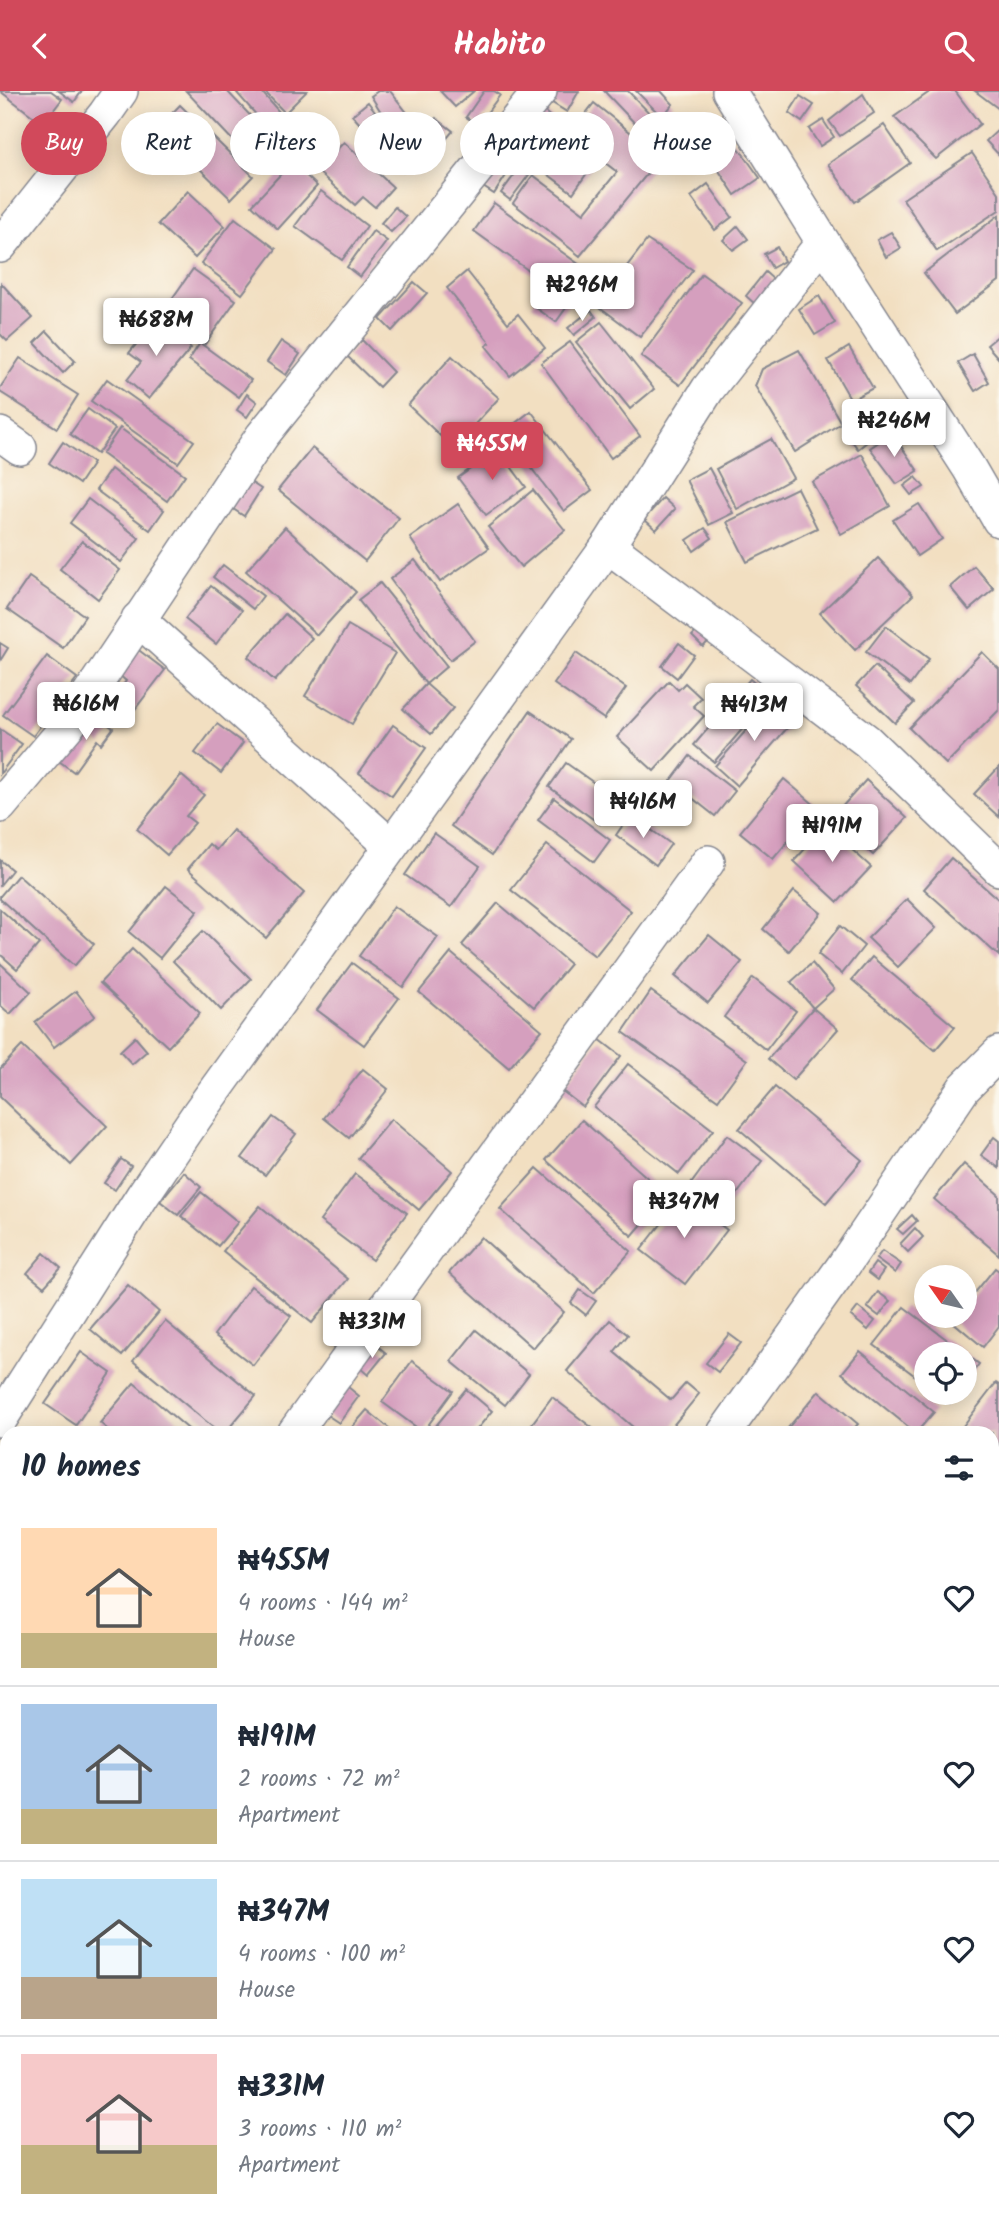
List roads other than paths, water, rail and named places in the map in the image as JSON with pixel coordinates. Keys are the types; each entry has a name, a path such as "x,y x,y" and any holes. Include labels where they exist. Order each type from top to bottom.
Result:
{"street":[{"path":"0,246 121,91"},
{"path":"0,806 70,723 262,436 540,91"},
{"path":"729,91 969,468 999,520"},
{"path":"0,1419 198,1114 608,546 708,389 823,242"},
{"path":"608,546 867,741 999,869"},
{"path":"138,619 391,846"},
{"path":"299,1426 708,862"},
{"path":"729,1426 844,1265 964,1088 999,1053"}]}
